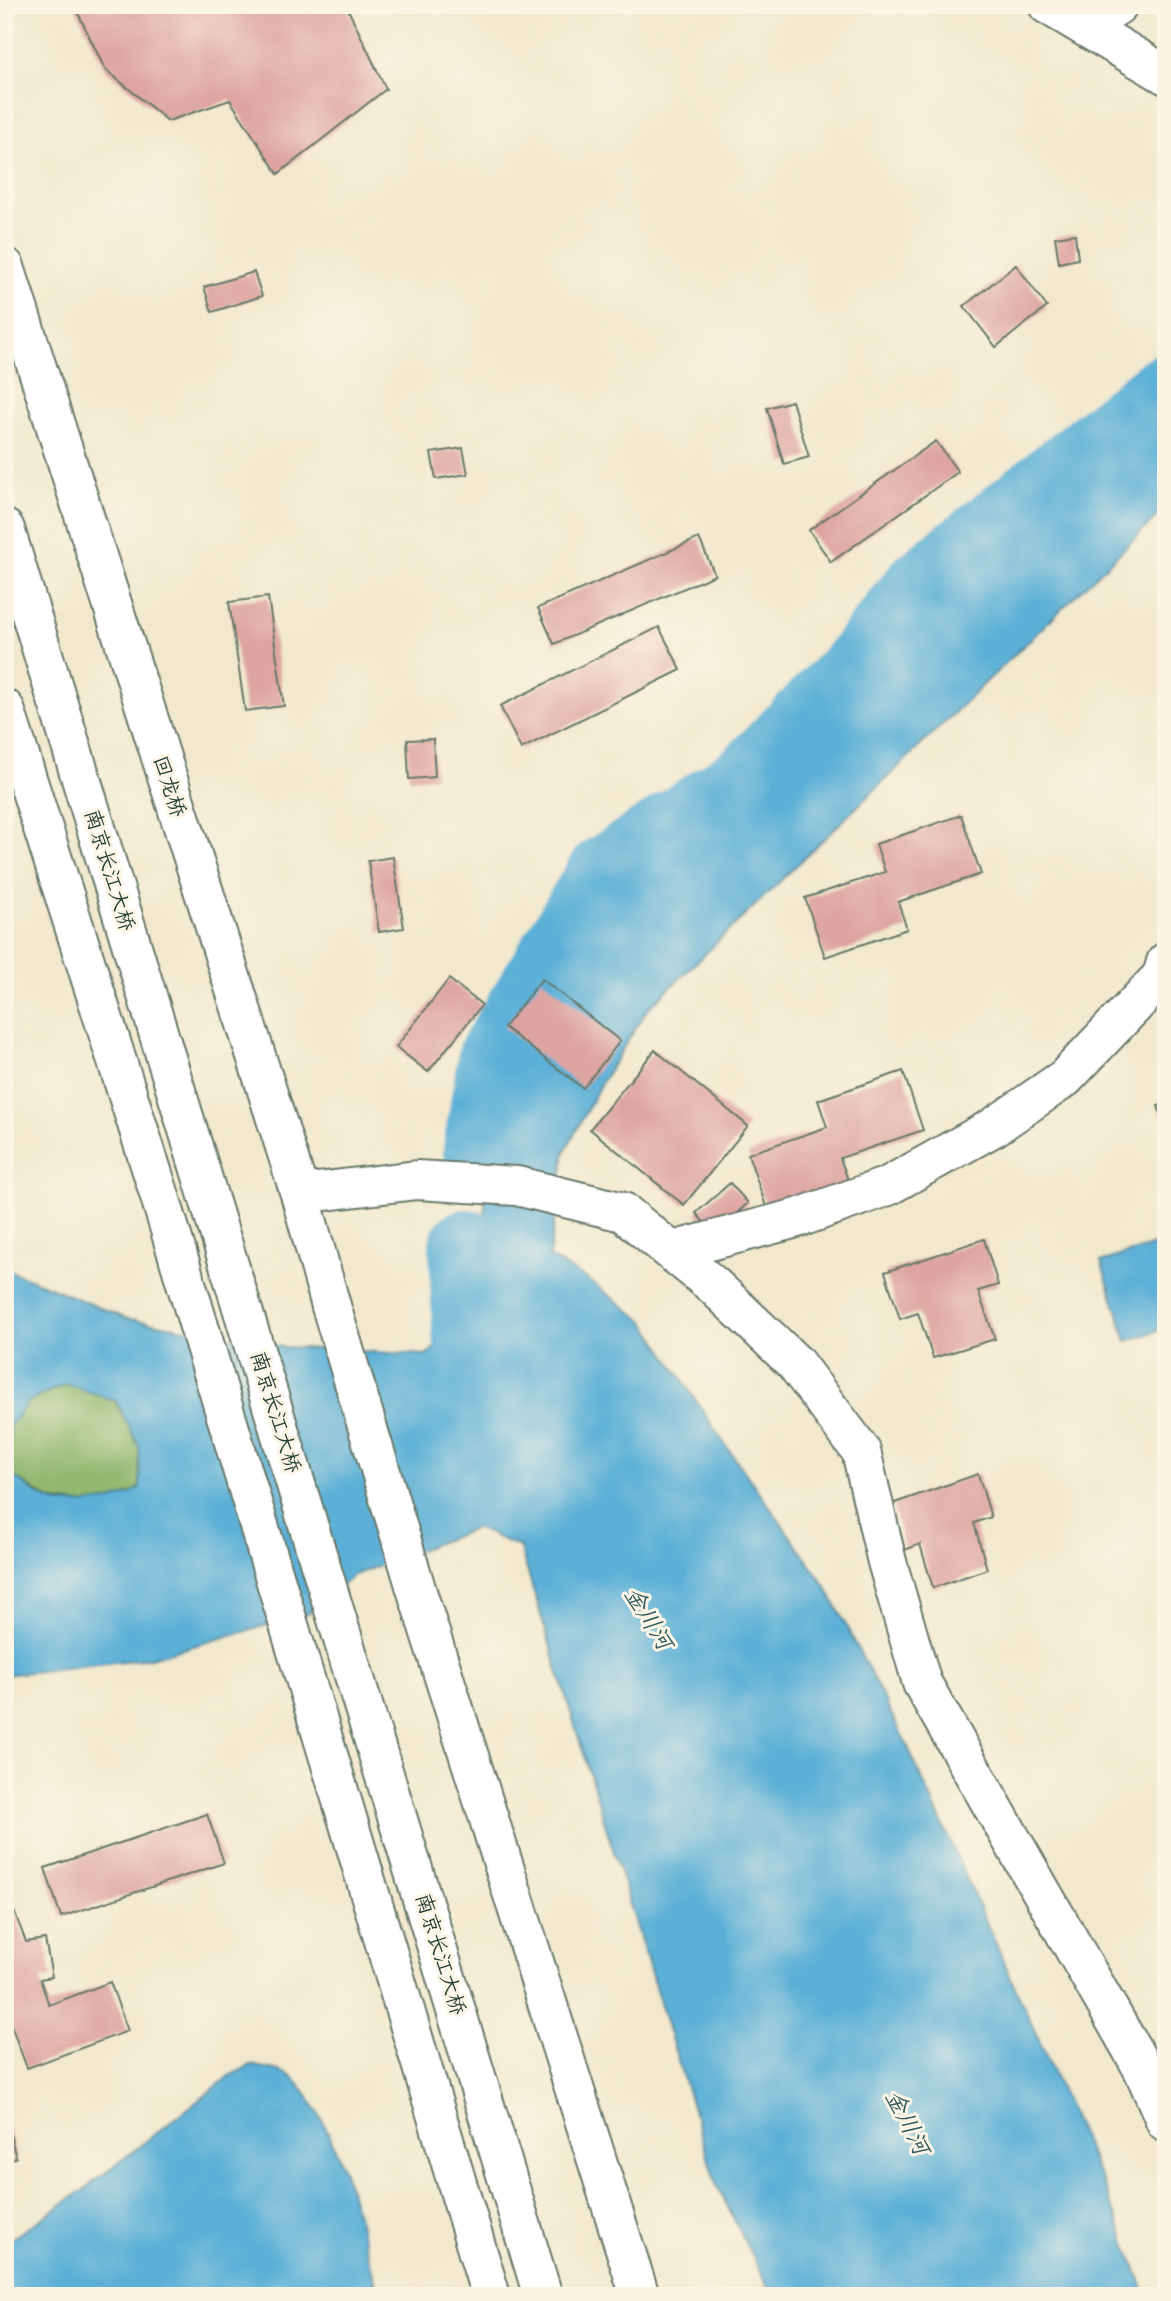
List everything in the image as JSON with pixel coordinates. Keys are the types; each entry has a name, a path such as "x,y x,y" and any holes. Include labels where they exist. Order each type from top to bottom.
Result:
{"main road":[{"path":"1048,5 1166,75"},
{"path":"1084,26 1118,5"},
{"name":"回龙桥","path":"5,267 300,1194 331,1307 418,1595 640,2296"},
{"name":"南京长江大桥","path":"5,529 543,2296"},
{"path":"5,709 158,1190 491,2296"},
{"path":"671,1251 800,1217 888,1186 994,1127 1066,1078 1162,976 1166,962"},
{"path":"300,1194 417,1180 517,1186 623,1212 713,1285 795,1363 861,1451 887,1562 922,1683 1143,2069 1166,2122"}],"green space":[{"path":"66,1384 115,1401 139,1446 140,1490 102,1507 50,1500 13,1476 9,1427 29,1401"}],"water":[{"name":"金川河","path":"1166,418 1166,508 647,1010 601,1083 565,1152 549,1257 587,1279 645,1322 717,1433 827,1588 907,1745 1107,2193 1146,2296 772,2296 715,2181 520,1547 476,1528 354,1575 308,1614 150,1658 5,1675 5,1269 125,1318 283,1347 428,1355 463,1315 477,1276 485,1209 486,1161 524,1031 562,958 627,883 882,665 1045,514","holes":["66,1384 116,1401 139,1446 140,1487 110,1500 70,1503 45,1498 13,1476 9,1427 29,1401"]},
{"path":"1166,1241 1166,1328 1127,1341 1101,1262"},
{"path":"251,2065 292,2077 324,2123 347,2180 379,2296 5,2296 5,2243 82,2191 231,2075"}],"building":[{"path":"74,5 346,5 386,89 278,174 230,100 168,121 105,69"},
{"path":"1075,234 1078,259 1059,263 1055,237"},
{"path":"1016,265 1047,307 996,347 964,306"},
{"path":"254,272 262,296 212,312 204,287"},
{"path":"792,401 809,457 784,464 767,408"},
{"path":"936,441 958,472 831,562 809,530"},
{"path":"463,448 468,474 436,479 431,453"},
{"path":"699,538 715,575 554,644 538,608"},
{"path":"268,597 284,706 245,711 229,602"},
{"path":"659,627 681,670 521,749 500,706"},
{"path":"433,739 435,777 409,779 407,740"},
{"path":"961,815 981,874 898,902 907,929 825,957 805,898 885,872 876,844"},
{"path":"393,857 404,928 379,932 368,861"},
{"path":"449,979 482,1005 428,1072 396,1047"},
{"path":"542,979 620,1041 583,1088 504,1027"},
{"path":"655,1050 748,1126 684,1205 590,1129"},
{"path":"903,1071 923,1130 840,1158 850,1185 768,1212 748,1154 827,1127 818,1100"},
{"path":"1166,1104 1166,1127 1165,1127 1158,1106"},
{"path":"730,1183 748,1203 714,1234 696,1213"},
{"path":"984,1239 998,1285 978,1291 995,1339 933,1358 918,1313 900,1319 885,1272"},
{"path":"978,1474 991,1517 974,1523 987,1569 933,1588 920,1544 905,1550 892,1504"},
{"path":"207,1814 224,1863 61,1917 45,1868"},
{"path":"5,1888 26,1942 45,1939 52,1977 40,1979 49,2005 110,1982 128,2031 27,2068 5,2009"},
{"path":"5,2114 16,2158 5,2160"}],"waterway":[{"path":"480,1150 495,1056 604,873 748,779 857,668 921,586 1166,390"},
{"path":"466,1246 469,1331 486,1403"}]}
